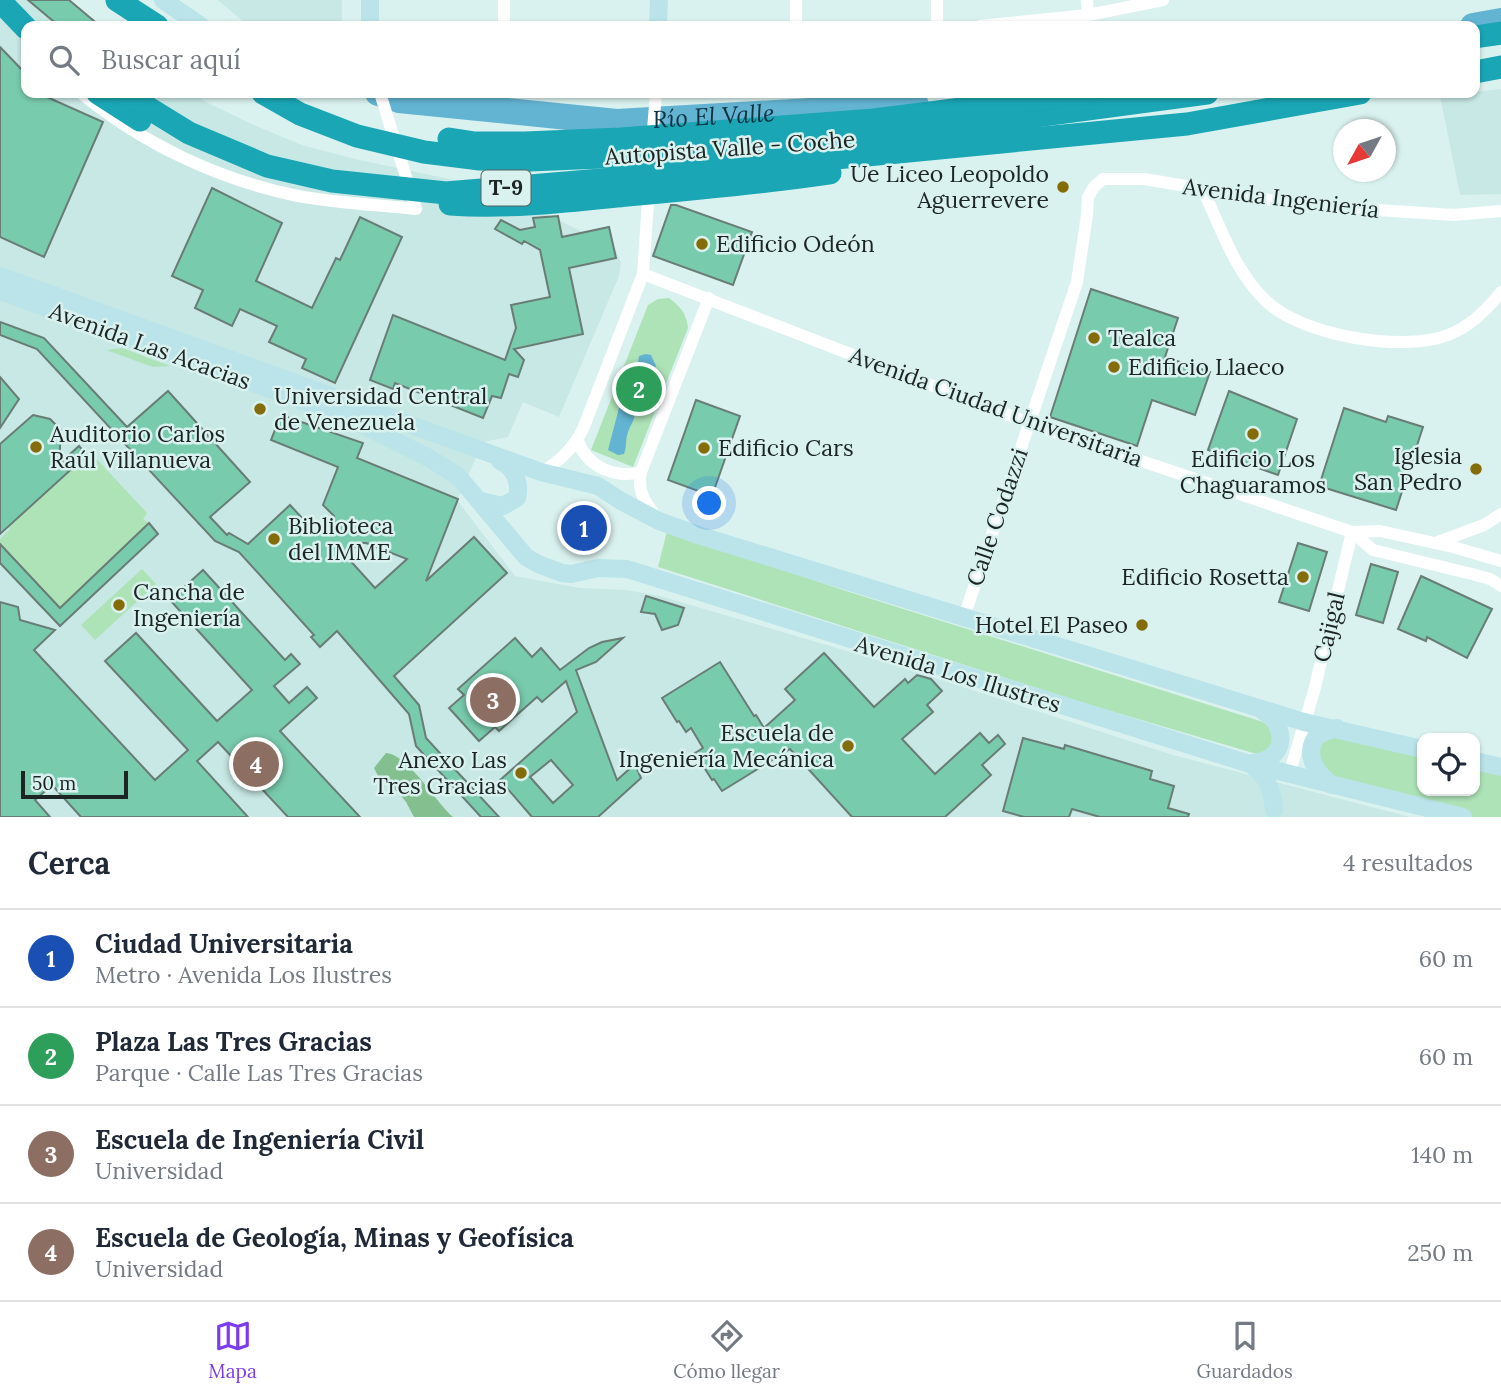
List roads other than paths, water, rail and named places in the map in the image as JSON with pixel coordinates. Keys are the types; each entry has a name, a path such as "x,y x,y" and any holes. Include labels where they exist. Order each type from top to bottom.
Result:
{"highway":[{"path":"19,0 39,21"},
{"path":"117,0 149,21"},
{"path":"0,1 21,23"},
{"path":"1480,36 1501,33"},
{"path":"1480,48 1501,45"},
{"path":"1480,71 1501,67"},
{"path":"104,98 183,146 262,174 399,201 486,207 779,181 872,167 907,152"},
{"name":"T-9","path":"132,98 189,133 267,166 332,181 446,193 1187,124 1332,98"},
{"name":"Autopista Valle - Coche","path":"272,98 300,114 357,136 435,153 480,159 530,160 626,156 880,137 1173,98"},
{"name":"Autopista Valle - Coche","path":"295,98 352,119 419,135 475,143 525,144 874,120 1048,98"}],"main road":[{"path":"163,0 194,21"},
{"path":"362,21 370,1"},
{"path":"370,1 370,21"},
{"name":"Avenida Las Acacias","path":"0,276 476,449"},
{"name":"Avenida Las Acacias","path":"0,291 347,417 427,457 458,476 481,501"},
{"path":"476,449 541,472 598,485 659,521 698,536 1304,722 1417,747"},
{"path":"476,449 506,464 515,476 519,489 517,498 508,505 481,501"},
{"name":"Avenida Los Ilustres","path":"481,501 526,557 550,569 571,574 598,568 627,569 1250,764 1463,817"},
{"path":"1250,764 1272,757 1280,740 1276,721 1255,707"},
{"path":"1335,787 1313,764 1310,748 1319,734 1337,728"},
{"path":"1480,762 1501,767"},
{"path":"1250,764 1264,775 1268,782 1274,809"}],"street":[{"path":"504,0 504,21"},
{"path":"796,0 796,21"},
{"path":"937,0 937,21"},
{"path":"1087,0 1088,15"},
{"path":"1030,21 1088,15 1163,0"},
{"path":"0,15 21,38"},
{"path":"88,98 136,134 216,172 296,196 416,209 382,98"},
{"path":"541,472 563,457 578,441 643,274 656,98"},
{"name":"Avenida Ingeniería","path":"1087,215 1088,197 1103,179 1144,179 1300,205 1454,215 1501,211"},
{"path":"1203,190 1244,275 1274,308 1306,326 1337,334 1396,342 1430,340 1460,329 1481,313 1501,292"},
{"name":"Calle Codazzi","path":"964,617 1077,282 1087,215"},
{"name":"Avenida Ciudad Universitaria","path":"643,274 1029,423 1352,532 1380,531 1500,558"},
{"path":"659,521 648,506 639,484 641,472 709,298"},
{"path":"578,441 587,459 600,467 628,475 641,472"},
{"path":"1435,543 1484,525 1501,514"},
{"name":"Avenida Ciudad Universitaria","path":"1352,532 1373,550 1495,582"},
{"name":"Cajigal","path":"1289,775 1352,532"},
{"path":"1495,582 1500,558"}],"water":[{"path":"651,355 656,366 645,378 646,400 634,411 624,454 618,455 608,450 619,408 631,393 629,379 637,369 639,356"}],"waterway":[{"name":"Río El Valle","path":"1480,25 1501,21"},
{"name":"Río El Valle","path":"393,98 617,122 916,105"}],"place":[{"name":"Ue Liceo Leopoldo Aguerrevere","path":"1063,187"},
{"name":"Edificio Odeón","path":"702,244"},
{"name":"Tealca","path":"1094,338"},
{"name":"Edificio Llaeco","path":"1114,367"},
{"name":"Plaza Las Tres Gracias","path":"639,389"},
{"name":"Universidad Central de Venezuela","path":"260,409"},
{"name":"Edificio Los Chaguaramos","path":"1253,434"},
{"name":"Auditorio Carlos Raúl Villanueva","path":"36,447"},
{"name":"Edificio Cars","path":"704,448"},
{"name":"Iglesia San Pedro","path":"1476,469"},
{"name":"Ciudad Universitaria","path":"584,528"},
{"name":"Biblioteca del IMME","path":"274,539"},
{"name":"Edificio Rosetta","path":"1303,577"},
{"name":"Cancha de Ingeniería","path":"119,605"},
{"name":"Hotel El Paseo","path":"1142,625"},
{"name":"Escuela de Ingeniería Civil","path":"493,700"},
{"name":"Escuela de Ingeniería Mecánica","path":"848,746"},
{"name":"Escuela de Geología, Minas y Geofísica","path":"256,764"},
{"name":"Anexo Las Tres Gracias","path":"521,773"}]}
